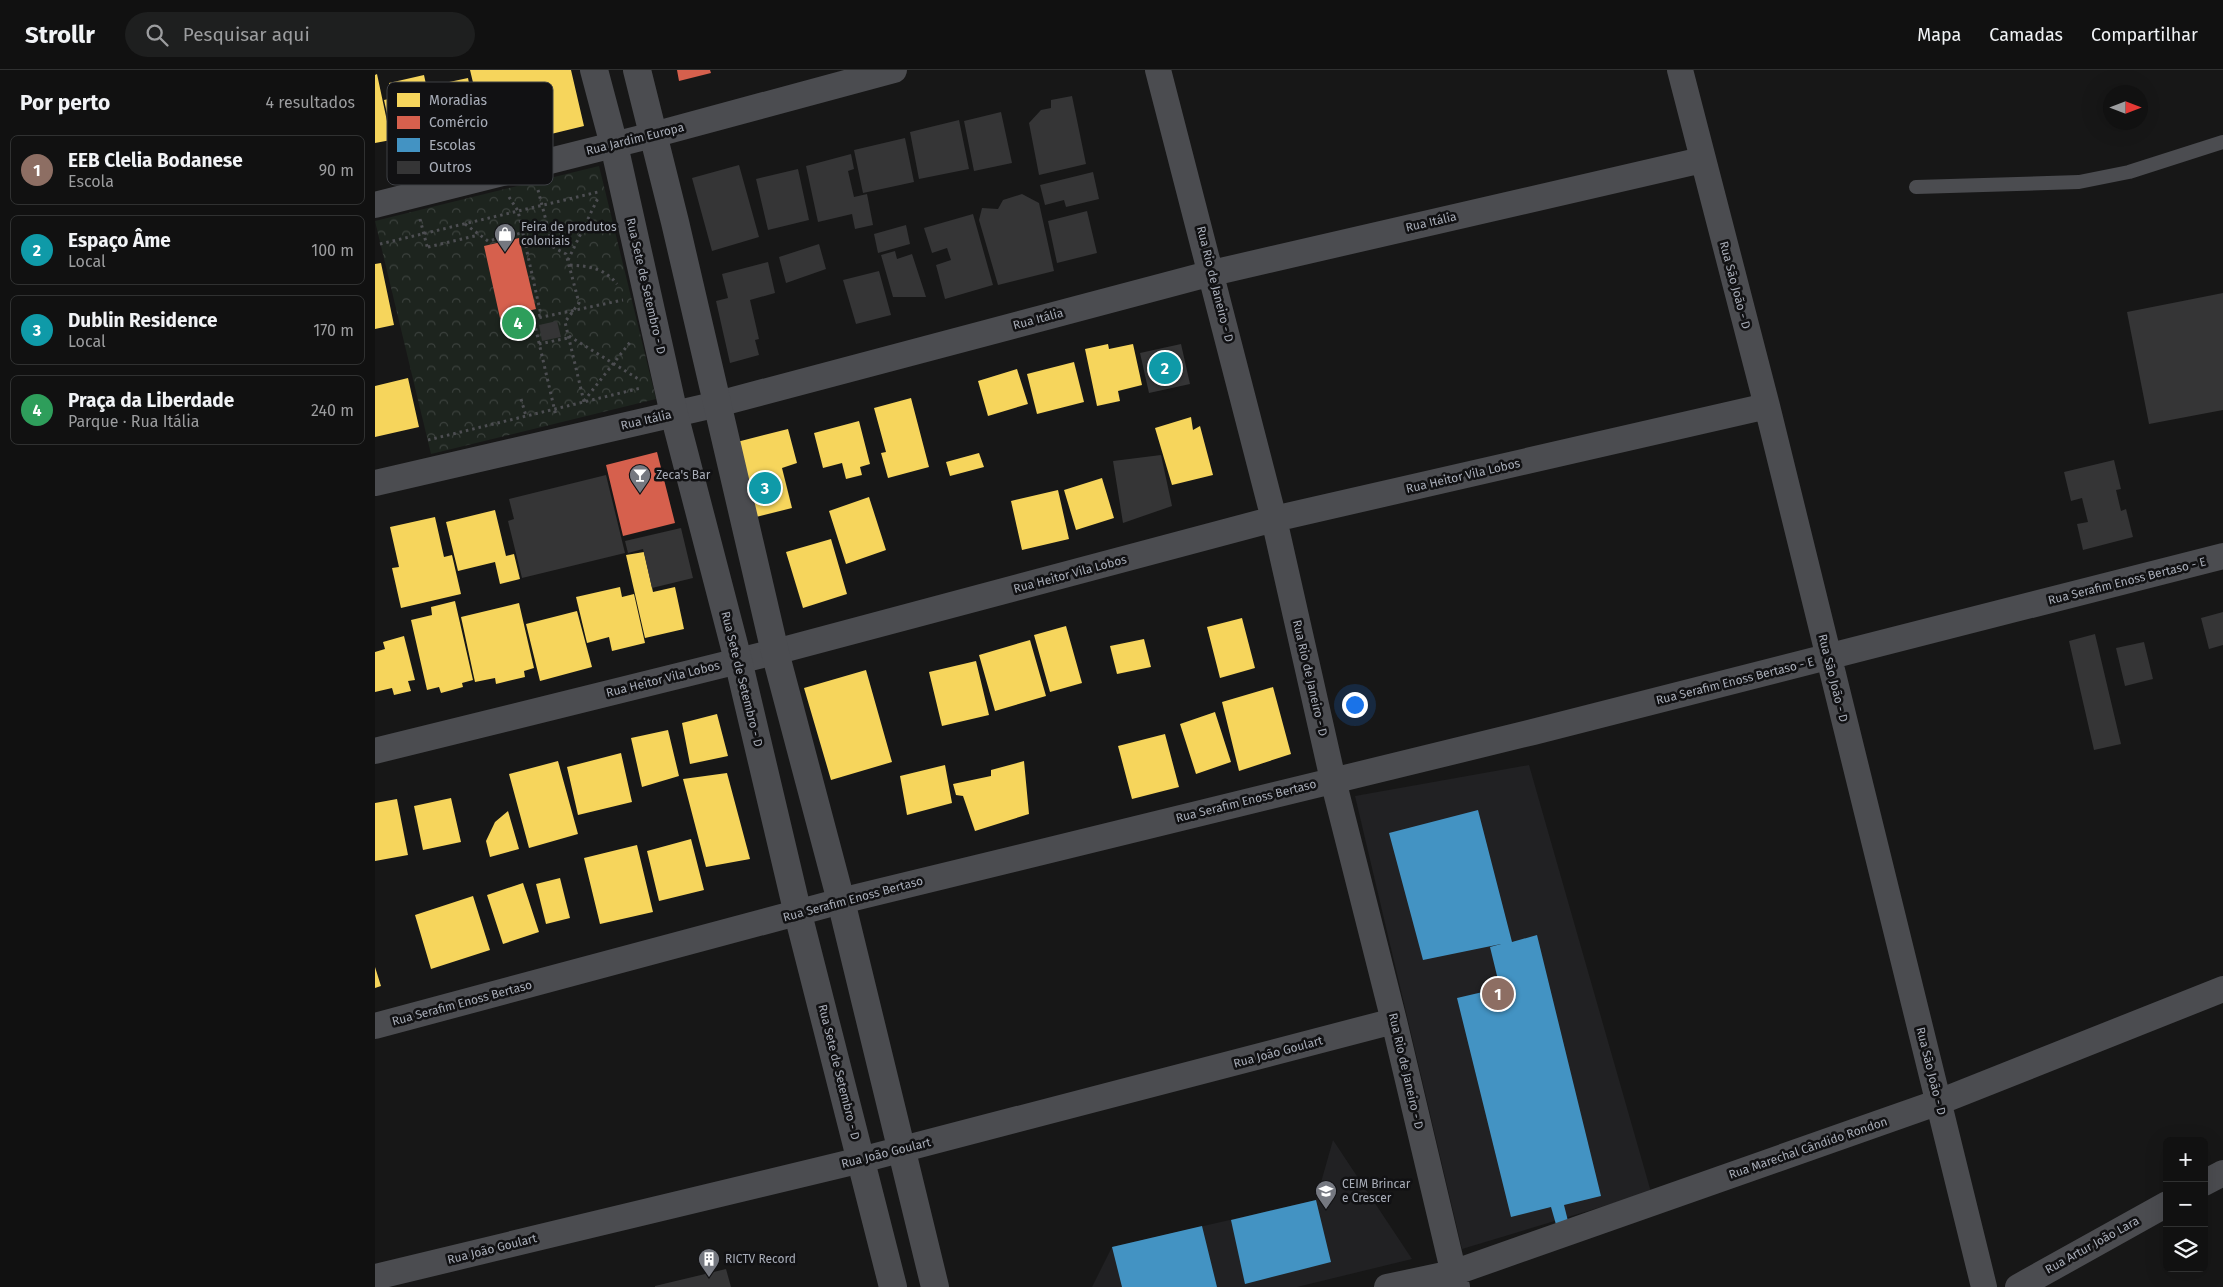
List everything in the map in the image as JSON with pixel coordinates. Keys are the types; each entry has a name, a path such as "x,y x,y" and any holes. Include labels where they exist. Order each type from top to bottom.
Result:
{"street":[{"name":"Rua Sete de Setembro - D","path":"595,70 614,145 674,414 738,660 798,914 893,1287"},
{"path":"637,70 718,404 775,652 841,901 935,1287"},
{"name":"Rua Jardim Europa","path":"553,160 653,136 894,70"},
{"name":"Rua Rio de Janeiro - D","path":"1158,70 1212,273 1274,519 1333,780 1394,1022 1455,1280"},
{"name":"Rua São João - D","path":"1680,70 1767,406 1985,1287"},
{"name":"Rua Itália","path":"375,483 718,404 1212,273 1702,160"},
{"name":"Rua Jardim Europa","path":"375,204 452,185"},
{"name":"Rua Heitor Vila Lobos","path":"375,751 775,652 1274,519 1767,406"},
{"name":"Rua Serafim Enoss Bertaso - E","path":"1333,780 1828,658 2223,556"},
{"name":"Rua Serafim Enoss Bertaso","path":"375,1026 841,901 1333,780"},
{"name":"Rua Marechal Cândido Rondon","path":"1387,1287 1455,1280 1939,1102 2223,989"},
{"name":"Rua João Goulart","path":"375,1277 902,1150 1394,1022"},
{"path":"2206,1182 2223,1172"},
{"name":"Rua Artur João Lara","path":"2018,1287 2163,1206"}],"lane":[{"path":"1916,187 2079,182 2129,172 2223,142"}],"path":[{"path":"537,185 553,247 566,254 579,303 571,311 565,322 584,402"},
{"path":"505,190 518,211 541,315 533,317 533,319"},
{"path":"380,244 603,191 568,260"},
{"path":"417,211 428,248 479,235"},
{"path":"465,224 488,241 522,233"},
{"path":"570,265 590,266 606,272 619,288"},
{"path":"533,319 626,300 622,294"},
{"path":"533,319 557,423"},
{"path":"584,402 636,334"},
{"path":"539,344 568,337 641,381"},
{"path":"428,440 649,386"},
{"path":"521,399 526,416"}],"shaded area":[{"path":"1529,765 1651,1192 1462,1249 1355,796"},
{"name":"CEIM Brincar e Crescer","path":"1333,1140 1412,1259 1297,1287 1092,1287 1112,1247 1316,1200"}],"green space":[{"path":"599,166 656,399 431,454 375,221 522,185 553,185 553,177"}],"building: Moradias":[{"path":"470,70 571,70 584,126 553,134 553,82 473,82"},
{"path":"377,74 387,121 387,141 375,143 375,75"},
{"path":"424,75 426,82 393,82"},
{"path":"468,78 469,82 449,82"},
{"path":"387,99 387,114 384,100"},
{"path":"381,263 394,325 375,329 375,264"},
{"path":"1108,344 1109,349 1133,344 1142,385 1118,391 1120,401 1097,406 1085,349"},
{"path":"1074,362 1084,402 1037,414 1027,374"},
{"path":"1017,369 1028,404 988,416 978,381"},
{"path":"408,378 419,427 375,437 375,386"},
{"path":"911,398 929,467 888,478 881,453 886,452 874,408"},
{"path":"1191,417 1193,430 1200,426 1213,475 1172,485 1155,428"},
{"path":"859,421 870,464 860,467 862,475 846,479 842,463 823,468 814,433"},
{"path":"788,429 797,463 782,468 792,508 752,518 733,443"},
{"path":"979,453 984,467 950,476 946,462"},
{"path":"1102,478 1114,518 1076,530 1064,490"},
{"path":"1058,490 1069,539 1022,550 1011,501"},
{"path":"869,497 886,550 846,564 829,511"},
{"path":"495,510 506,556 514,554 520,579 500,584 495,562 458,571 446,522"},
{"path":"435,517 444,557 452,555 461,594 401,608 392,568 399,567 390,527"},
{"path":"831,539 847,594 803,608 786,552"},
{"path":"644,552 653,592 675,587 684,629 645,638 626,555"},
{"path":"620,587 622,597 634,594 645,643 612,651 609,637 587,643 576,597"},
{"path":"455,601 473,680 462,683 463,687 441,693 439,687 427,690 411,620 432,615 431,607"},
{"path":"519,603 534,668 524,671 525,677 496,684 495,678 475,682 461,617"},
{"path":"577,611 592,667 540,681 526,624"},
{"path":"1242,618 1255,668 1220,678 1207,627"},
{"path":"1066,626 1082,683 1050,692 1034,635"},
{"path":"404,636 415,680 408,681 411,691 394,695 392,688 375,692 375,652 385,649 383,642"},
{"path":"1144,639 1151,667 1117,674 1110,646"},
{"path":"1030,640 1046,696 995,711 979,655"},
{"path":"976,661 989,715 942,726 929,672"},
{"path":"866,670 892,762 831,780 804,688"},
{"path":"1273,687 1291,754 1239,771 1222,702"},
{"path":"1215,712 1231,762 1196,774 1180,724"},
{"path":"717,714 728,756 690,764 682,723"},
{"path":"668,730 679,776 642,787 631,738"},
{"path":"1165,734 1179,787 1132,799 1118,746"},
{"path":"621,753 632,802 578,815 567,767"},
{"path":"558,761 578,834 529,848 509,774"},
{"path":"1024,761 1029,814 975,831 963,796 956,795 953,784 991,776 991,770"},
{"path":"945,765 952,803 907,815 900,776"},
{"path":"727,773 750,859 706,867 683,779"},
{"path":"451,798 461,842 423,850 414,806"},
{"path":"397,799 408,855 375,861 375,803"},
{"path":"508,811 519,849 490,857 486,841 495,822"},
{"path":"691,839 704,890 659,901 647,851"},
{"path":"637,845 653,912 600,924 584,858"},
{"path":"560,878 570,918 546,924 536,884"},
{"path":"523,883 539,932 503,944 487,895"},
{"path":"473,896 490,950 431,969 415,915"},
{"path":"375,967 381,986 375,988"}],"building: Comércio":[{"path":"677,70 710,70 711,73 679,81"},
{"path":"519,238 536,309 500,318 484,246"},
{"name":"Zeca's Bar","path":"657,452 675,523 623,536 606,465"}],"building: Escolas":[{"path":"1478,810 1512,942 1537,935 1601,1196 1564,1205 1569,1225 1557,1228 1551,1207 1511,1217 1457,998 1500,988 1490,947 1501,944 1423,960 1389,833"},
{"path":"1316,1200 1331,1262 1245,1284 1231,1220"},
{"path":"1202,1226 1217,1287 1122,1287 1112,1247"}],"building: Outros":[{"path":"1072,96 1086,164 1039,175 1029,123 1041,110 1051,108 1051,100"},
{"path":"1001,112 1012,163 974,171 964,121"},
{"path":"959,120 969,169 919,179 910,132"},
{"path":"905,138 914,182 863,193 854,150"},
{"path":"851,154 854,169 848,171 854,197 867,194 873,225 855,229 852,214 818,222 806,166"},
{"path":"739,165 759,237 712,251 692,178"},
{"path":"798,169 809,220 768,230 756,179"},
{"path":"1093,172 1099,199 1066,207 1064,200 1045,205 1040,185"},
{"path":"1022,194 1039,203 1054,271 998,285 979,220 982,208 998,209 1003,200"},
{"path":"1087,211 1097,253 1057,263 1048,221"},
{"path":"973,214 993,285 945,299 936,265 951,260 947,248 932,253 924,228"},
{"path":"906,225 910,244 878,253 874,234"},
{"path":"819,244 826,269 786,283 779,257"},
{"path":"895,251 897,259 912,254 926,297 893,297 881,255"},
{"path":"768,262 775,293 750,300 759,339 755,340 759,355 730,363 716,301 728,298 722,274"},
{"path":"879,271 891,315 856,324 843,280"},
{"path":"2223,293 2223,410 2149,424 2127,312"},
{"path":"557,321 561,337 542,341 539,325"},
{"path":"1181,344 1190,384 1149,393 1140,353"},
{"path":"1161,455 1172,506 1123,523 1113,461"},
{"path":"2114,460 2121,489 2116,490 2121,511 2126,509 2133,537 2083,550 2077,524 2088,522 2082,498 2071,501 2064,472"},
{"path":"606,475 625,553 522,578 508,521 514,519 509,499"},
{"path":"681,528 693,578 652,588 643,549 628,553 625,541"},
{"path":"2223,612 2223,645 2209,649 2201,618"},
{"path":"2095,634 2121,744 2094,750 2069,641"},
{"path":"2144,642 2153,679 2125,686 2116,648"},
{"name":"RICTV Record","path":"726,1269 731,1287 655,1287 655,1286"}],"place":[{"name":"Feira de produtos coloniais","path":"505,253"},
{"name":"Praça da Liberdade","path":"518,323"},
{"name":"Espaço Âme","path":"1165,368"},
{"name":"Dublin Residence","path":"765,488"},
{"name":"Zeca's Bar","path":"640,494"},
{"name":"EEB Clelia Bodanese","path":"1498,994"},
{"name":"CEIM Brincar e Crescer","path":"1326,1210"},
{"name":"RICTV Record","path":"709,1278"}]}
